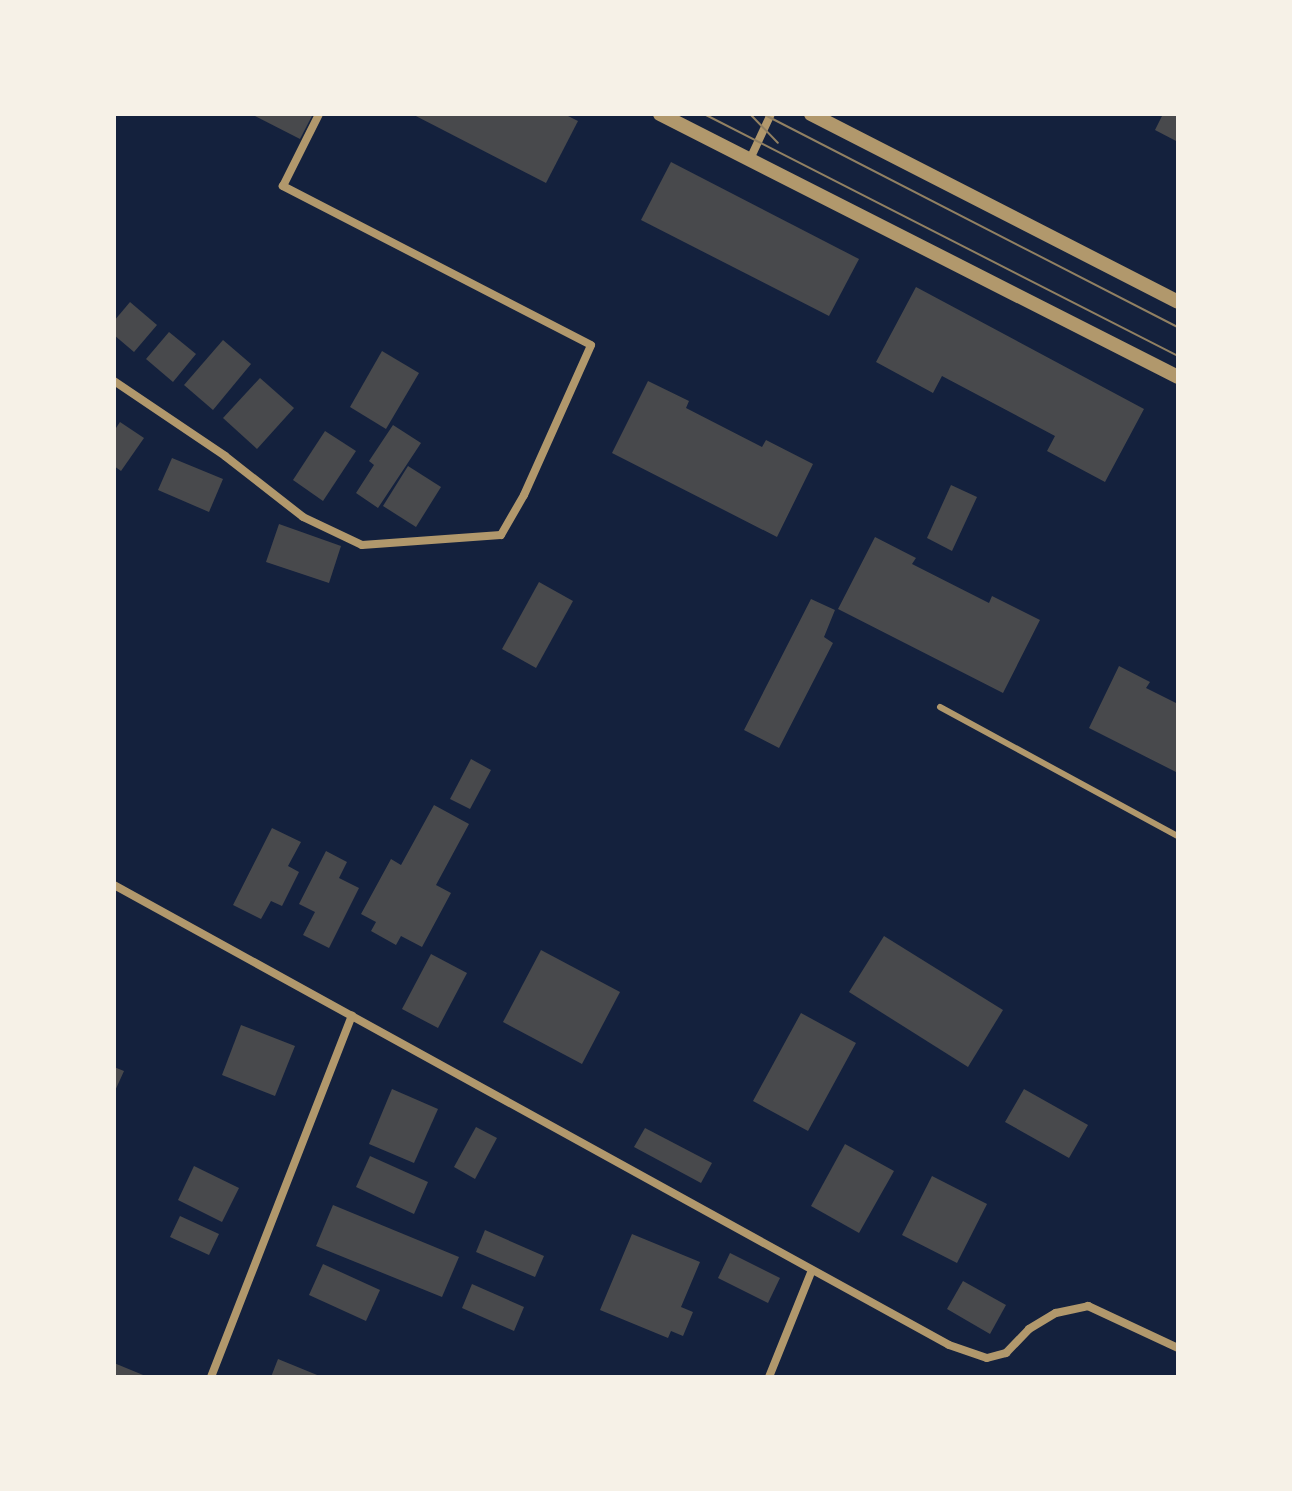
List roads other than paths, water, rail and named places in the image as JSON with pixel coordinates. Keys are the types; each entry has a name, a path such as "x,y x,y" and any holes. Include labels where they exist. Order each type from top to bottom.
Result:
{"street":[{"path":"114,381 225,456 303,517 362,545 501,535 524,495 591,345 283,186 319,114"},
{"path":"660,114 751,157 1178,377"},
{"path":"751,157 771,114"},
{"path":"811,114 1178,302"},
{"path":"114,885 949,1345 987,1358 1006,1353 1029,1329 1056,1313 1088,1306 1178,1348"},
{"path":"211,1377 352,1016"},
{"path":"769,1377 812,1270"}],"lane":[{"path":"940,707 1178,836"}],"tram line":[{"path":"704,114 1178,356"},
{"path":"750,114 778,143"},
{"path":"763,114 1178,327"}]}
